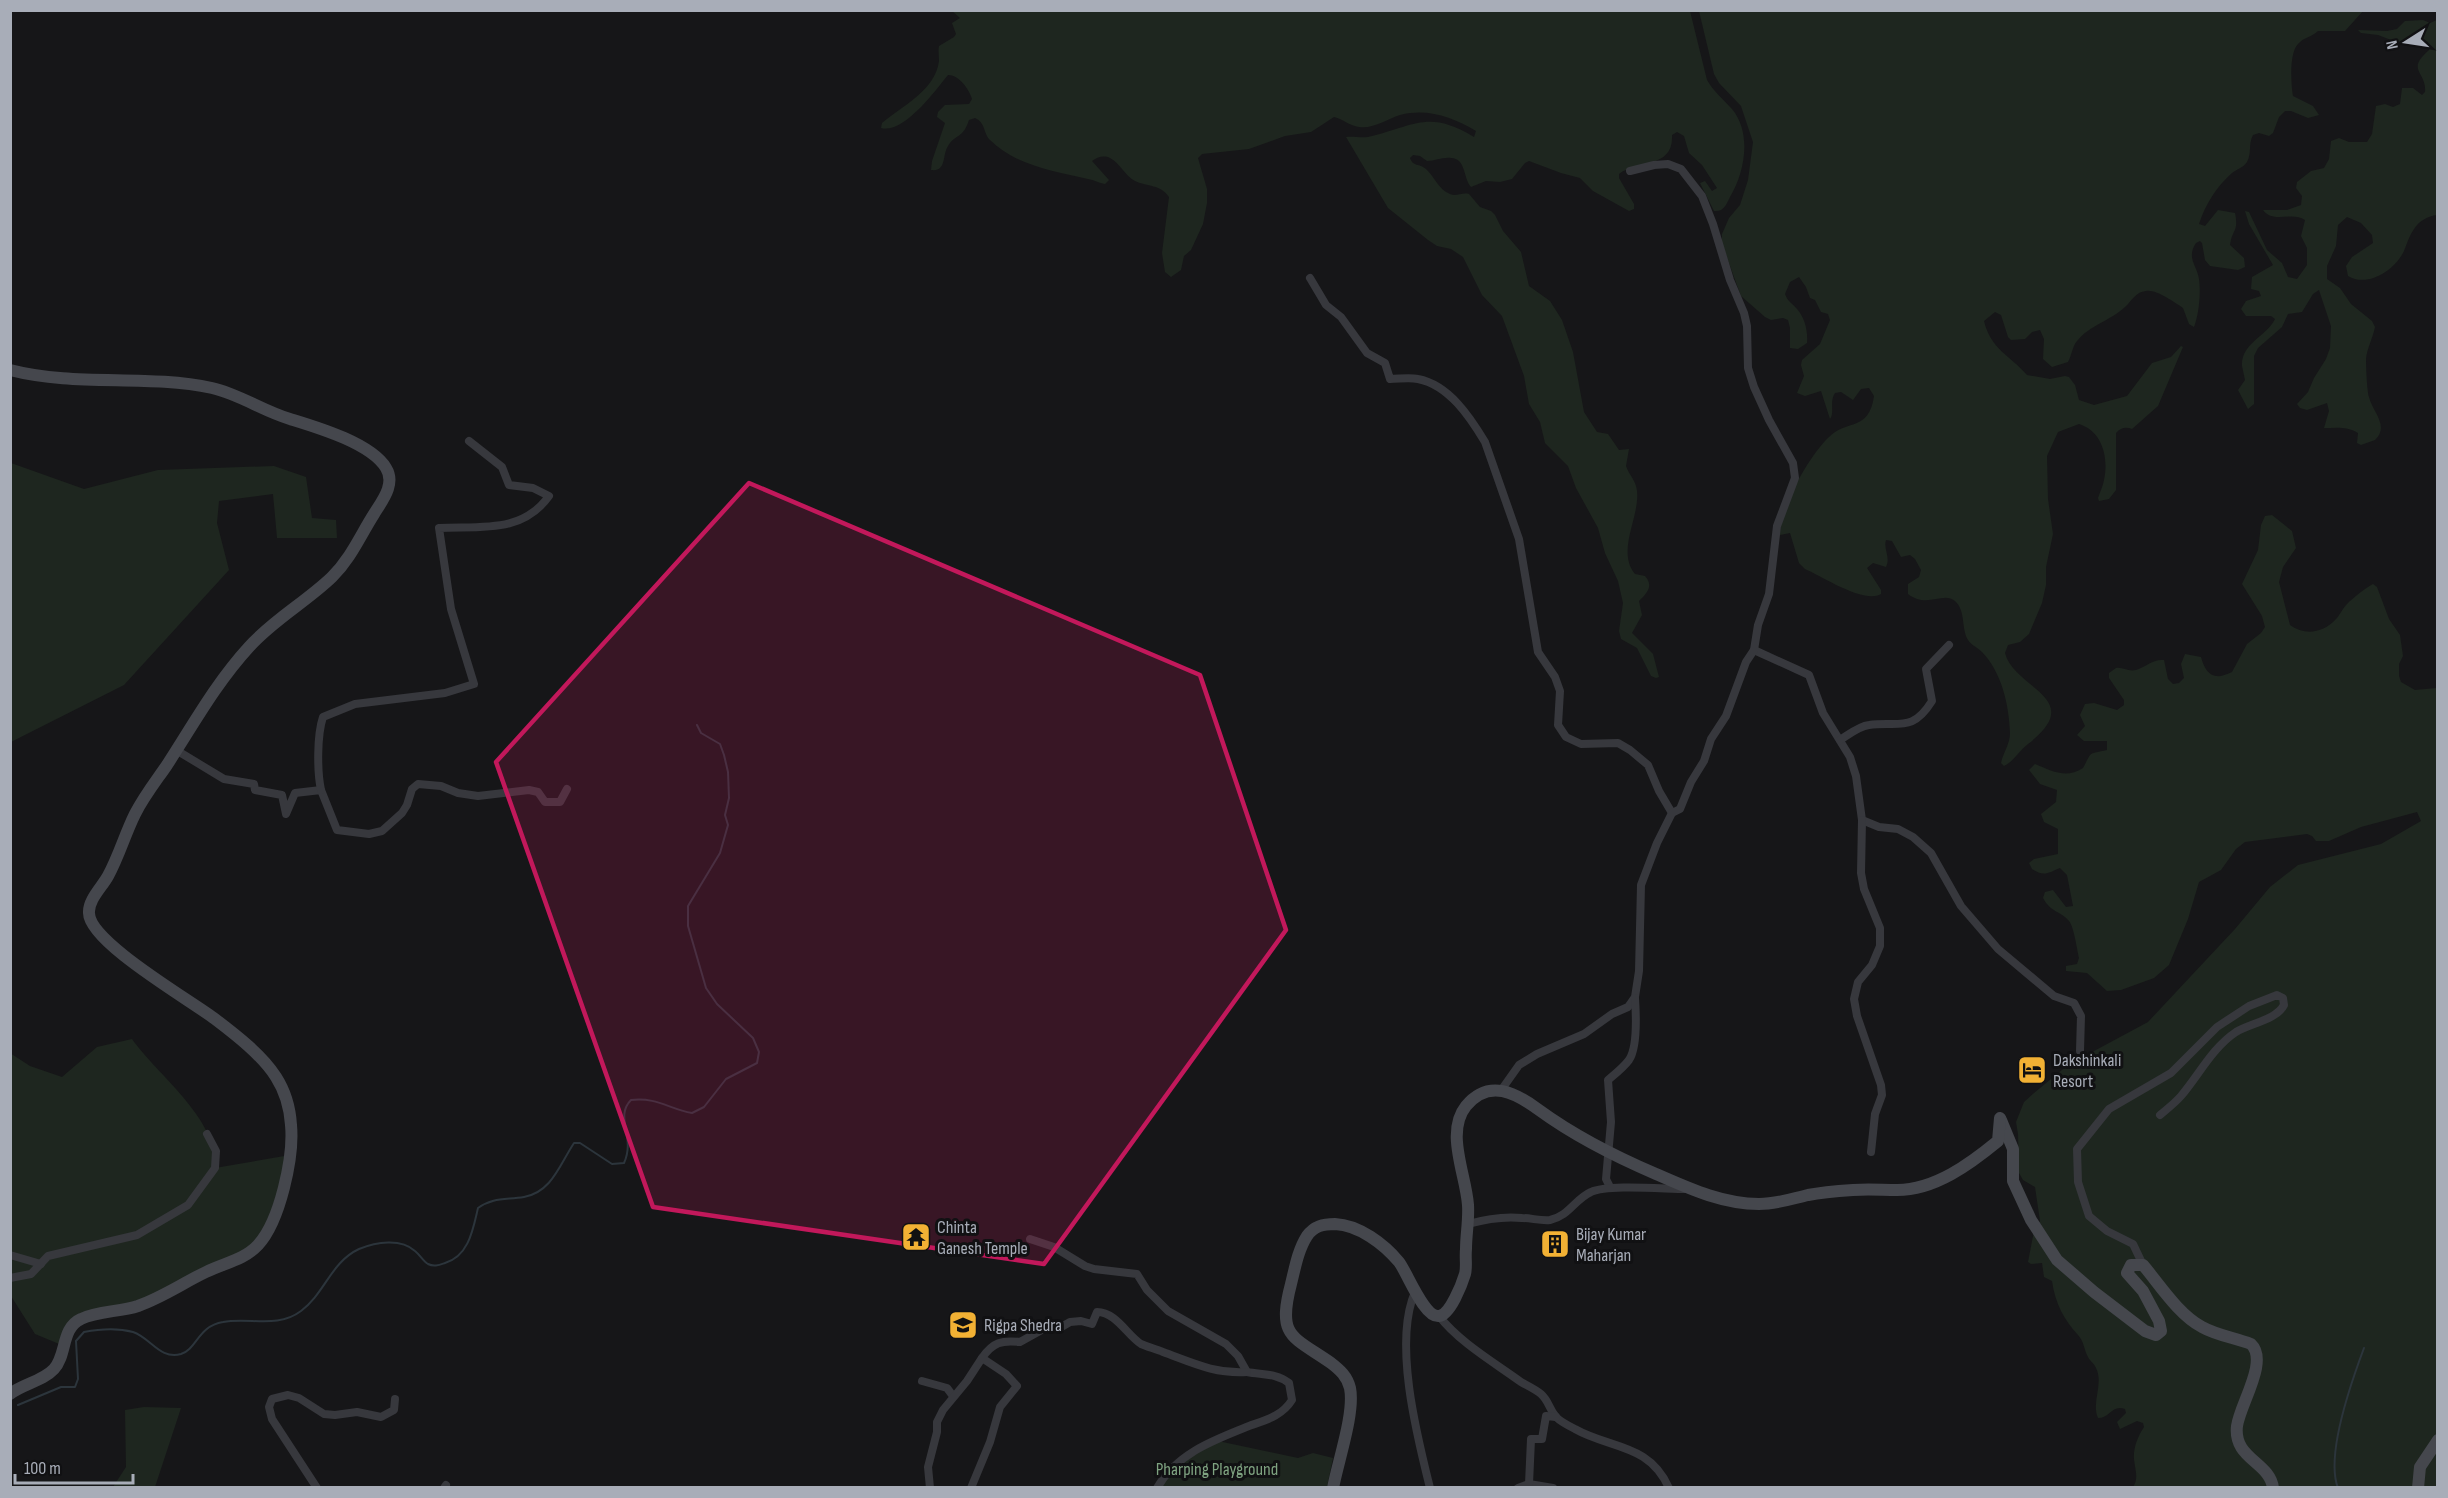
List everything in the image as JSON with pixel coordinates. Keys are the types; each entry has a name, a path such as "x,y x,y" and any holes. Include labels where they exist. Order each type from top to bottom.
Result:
{"main road":[{"path":"10,370 45,377 183,384 228,392 274,414 338,434 373,457 386,469 389,482 387,494 348,560 332,578 270,627 248,648 214,691 143,798 128,828 117,858 91,903 88,913 92,925 107,941 140,968 216,1020 251,1050 276,1077 285,1096 292,1127 290,1155 284,1184 268,1230 260,1243 246,1255 211,1269 143,1304 120,1312 81,1319 70,1329 54,1369 10,1394"},
{"path":"1333,1488 1346,1433 1350,1388 1345,1375 1290,1334 1285,1321 1286,1303 1301,1249 1307,1236 1315,1227 1327,1224 1341,1225 1365,1233 1397,1259 1408,1274 1415,1292 1434,1316 1448,1312 1466,1271 1468,1205 1460,1158 1458,1120 1474,1099 1490,1091 1502,1089 1523,1099 1578,1137 1610,1154 1691,1189 1734,1202 1756,1204 1778,1203 1810,1195 1854,1190 1899,1190 1918,1187 1968,1165 1998,1141 2000,1118 2012,1143 2013,1181 2031,1220 2057,1260 2094,1292 2149,1333 2156,1335 2161,1331 2159,1321 2143,1291 2127,1273 2131,1265 2143,1265 2163,1290 2195,1322 2207,1329 2251,1344 2255,1349 2258,1357 2256,1369 2239,1418 2237,1439 2246,1454 2270,1477 2273,1488"},
{"path":"2418,1488 2420,1467 2438,1440"}],"street":[{"path":"1610,1187 1606,1179 1610,1154 1611,1122 1608,1080 1628,1061 1632,1054 1636,1024 1635,997 1639,971 1641,885 1657,843 1672,813 1680,809 1690,782 1704,762 1711,739 1726,716 1746,662 1754,650 1758,625 1769,594 1777,526 1795,478 1793,464 1754,387 1748,368 1747,326 1744,313 1730,280 1702,196 1681,169 1668,164 1630,171"},
{"path":"1310,278 1326,305 1341,316 1367,353 1385,363 1390,379 1418,379 1438,387 1456,401 1477,429 1485,442 1519,538 1538,652 1555,677 1560,691 1558,725 1566,737 1581,744 1618,743 1630,750 1648,765 1672,813"},
{"path":"469,441 501,467 508,485 533,488 549,496 539,510 518,522 491,527 439,528 451,609 474,684 445,693 355,704 323,717 319,729 318,777 321,790 337,830 369,834 382,831 402,813 412,789 418,784 441,786 458,793 478,796 529,790 538,792 545,802 560,802 567,789"},
{"path":"1840,740 1868,725 1897,726 1919,717 1932,701 1926,669 1949,645"},
{"path":"1754,650 1809,675 1823,713 1850,757 1856,776 1862,820 1861,873 1864,889 1880,928 1880,946 1872,965 1858,982 1854,999 1857,1016 1881,1085 1882,1095 1875,1114 1871,1152"},
{"path":"176,750 224,779 248,782 254,784 255,790 282,795 286,814 295,793 321,790"},
{"path":"1862,820 1879,827 1898,829 1925,848 1941,866 1961,906 1998,949 2054,996 2074,1003 2081,1017 2080,1051"},
{"path":"2143,1265 2133,1244 2107,1231 2089,1216 2078,1182 2077,1149 2109,1109 2171,1073 2217,1027 2249,1006 2277,995 2283,998 2282,1010 2274,1016 2260,1020 2235,1033 2207,1060 2180,1098 2160,1115"},
{"path":"1502,1089 1519,1065 1537,1054 1584,1034 1612,1014 1628,1007 1635,997"},
{"path":"10,1278 31,1274 48,1256 137,1235 188,1204 214,1168 216,1152 207,1134"},
{"path":"1468,1224 1490,1218 1552,1219 1565,1214 1594,1190 1604,1191 1610,1187 1691,1189"},
{"path":"1030,1239 1054,1247 1094,1269 1137,1274 1147,1290 1168,1311 1226,1344 1238,1356 1247,1372"},
{"path":"10,1255 41,1264"},
{"path":"1415,1292 1407,1320 1406,1347 1417,1438 1430,1488"},
{"path":"930,1488 928,1467 937,1432 937,1422 986,1351 1007,1339 1020,1342 1047,1327 1058,1329 1070,1322 1081,1321 1092,1324 1097,1312 1102,1312 1112,1318 1139,1343 1155,1350 1214,1371 1273,1374 1289,1383 1292,1400 1278,1415 1213,1440 1191,1452 1171,1468 1157,1488"},
{"path":"1439,1316 1451,1332 1522,1383 1539,1392 1548,1400 1556,1417"},
{"path":"971,1488 990,1442 1000,1407 1017,1386 1006,1374 982,1358"},
{"path":"922,1381 946,1388 953,1396"},
{"path":"316,1488 272,1419 269,1407 272,1399 288,1395 299,1398 324,1414 357,1412 381,1417 394,1410 395,1399"},
{"path":"1528,1484 1531,1439 1542,1439 1546,1416 1556,1417 1577,1431 1626,1447 1639,1454 1663,1475 1669,1488"},
{"path":"1518,1488 1528,1484 1553,1488"}],"highlighted area":[{"path":"749,483 1200,675 1286,930 1044,1264 653,1207 496,762"}],"green space":[{"path":"952,11 1690,11 1707,80 1732,109 1742,129 1744,141 1739,176 1722,209 1714,211 1700,183 1705,181 1712,191 1717,188 1702,165 1689,153 1684,136 1677,132 1672,135 1671,146 1661,159 1619,174 1634,204 1634,209 1629,211 1593,191 1580,178 1529,161 1512,179 1500,182 1486,181 1471,187 1462,165 1456,159 1427,161 1420,156 1413,155 1410,158 1413,163 1426,169 1446,192 1455,195 1469,194 1480,207 1495,215 1503,231 1521,252 1529,286 1550,301 1562,320 1573,352 1584,412 1597,432 1608,434 1619,450 1629,449 1626,466 1636,487 1637,501 1628,544 1628,555 1635,574 1645,576 1649,583 1647,592 1639,601 1642,615 1632,633 1653,654 1659,677 1651,676 1637,648 1621,639 1619,631 1623,603 1618,581 1605,553 1598,528 1576,488 1568,466 1545,443 1540,422 1529,404 1524,376 1502,316 1482,295 1463,257 1451,249 1437,246 1388,208 1346,137 1368,137 1421,122 1445,124 1474,137 1476,131 1449,118 1430,113 1400,115 1365,127 1356,126 1334,117 1311,132 1285,136 1249,149 1202,154 1198,158 1207,189 1203,224 1191,250 1184,256 1181,270 1171,277 1165,272 1162,253 1169,197 1158,188 1131,179 1110,158 1101,157 1092,161 1109,180 1105,184 1049,170 1024,162 1000,149 990,140 983,125 975,118 969,120 962,133 948,146 942,166 931,170 945,123 937,117 938,112 945,105 969,104 972,99 969,91 956,77 948,75 909,118 890,128 881,128 882,123 917,96 931,81 939,61 939,46 956,34 952,23 960,18"},
{"path":"1699,11 2363,11 2345,31 2318,31 2300,42 2295,48 2291,69 2293,96 2313,106 2319,115 2308,118 2285,111 2279,117 2273,133 2269,136 2259,133 2253,135 2247,162 2227,178 2208,203 2199,224 2205,226 2218,210 2235,213 2236,227 2230,245 2244,258 2245,267 2238,270 2210,266 2205,260 2202,243 2200,241 2196,243 2192,257 2199,279 2200,297 2194,327 2189,324 2183,308 2170,299 2150,291 2142,292 2119,312 2082,336 2075,343 2068,362 2052,367 2043,359 2044,339 2040,330 2032,332 2025,339 2011,340 2001,315 1995,312 1984,321 1996,346 2027,375 2050,379 2069,377 2075,385 2079,400 2094,405 2127,396 2152,363 2171,357 2181,346 2183,347 2158,406 2132,429 2124,428 2116,433 2116,490 2109,499 2099,501 2098,498 2104,482 2104,454 2098,439 2087,427 2079,424 2058,432 2047,456 2048,499 2053,534 2046,567 2046,585 2042,603 2029,634 2020,642 2008,645 2005,653 2011,665 2049,704 2051,715 2045,728 2004,766 2001,763 2010,733 2006,701 1999,679 1989,660 1968,640 1961,610 1955,601 1950,598 1922,600 1908,594 1908,584 1919,577 1921,570 1915,559 1910,555 1901,557 1892,541 1886,540 1888,560 1886,567 1873,563 1867,568 1881,590 1881,594 1864,595 1854,593 1805,569 1799,563 1790,533 1780,535 1781,524 1790,497 1813,456 1829,437 1862,420 1871,407 1874,396 1869,388 1861,389 1853,400 1841,392 1835,393 1830,419 1821,391 1805,396 1797,393 1804,376 1802,360 1820,344 1830,320 1828,314 1821,312 1815,300 1810,298 1799,277 1790,282 1785,294 1802,316 1805,325 1807,343 1798,349 1790,348 1788,320 1783,318 1771,320 1765,317 1741,296 1722,244 1722,234 1729,218 1740,205 1748,180 1753,142 1741,106 1719,83 1714,74"},
{"path":"2423,20 2430,23 2437,20 2437,215 2424,219 2416,226 2404,251 2394,265 2380,275 2364,280 2348,276 2346,266 2352,257 2373,243 2372,235 2361,223 2347,217 2338,225 2336,246 2327,266 2327,279 2340,288 2351,304 2372,321 2375,327 2366,359 2367,378 2369,397 2379,418 2381,429 2375,440 2361,445 2357,443 2358,433 2350,429 2324,428 2329,411 2327,403 2307,410 2300,408 2297,404 2308,392 2330,348 2331,326 2319,290 2313,294 2302,312 2288,314 2282,327 2258,348 2254,356 2254,404 2248,409 2238,390 2245,380 2242,366 2245,351 2275,319 2271,316 2246,316 2241,309 2246,301 2261,296 2259,291 2251,289 2252,277 2273,265 2249,224 2245,211 2249,212 2267,250 2282,263 2288,277 2297,279 2307,265 2307,248 2301,236 2305,220 2272,216 2263,210 2287,210 2301,205 2302,196 2296,188 2297,182 2311,171 2324,168 2329,159 2331,141 2339,138 2349,142 2367,142 2372,134 2376,106 2385,104 2393,107 2400,104 2402,88 2413,88 2422,95 2425,92 2425,85 2418,67 2422,57 2429,50 2428,42 2418,40 2399,43 2378,35 2361,33 2358,30 2387,31 2397,29 2405,21"},
{"path":"11,463 84,489 158,470 274,466 306,477 312,518 336,520 337,538 277,538 273,494 219,501 217,523 229,570 124,685 11,742"},
{"path":"2272,515 2292,531 2296,548 2283,567 2279,582 2290,625 2308,632 2320,630 2331,624 2350,601 2373,584 2377,587 2389,619 2400,635 2403,656 2399,664 2401,682 2415,690 2437,688 2437,1487 2133,1487 2136,1477 2134,1451 2144,1427 2143,1423 2137,1421 2120,1429 2117,1422 2126,1413 2125,1409 2121,1408 2098,1418 2096,1406 2099,1380 2096,1368 2088,1357 2080,1337 2061,1311 2052,1281 2044,1277 2042,1263 2028,1262 2033,1236 2040,1221 2035,1187 2023,1180 2019,1173 2016,1122 2024,1102 2068,1065 2148,1022 2235,929 2270,887 2298,865 2381,844 2421,821 2417,812 2361,827 2329,841 2316,841 2307,834 2245,842 2236,849 2221,870 2199,882 2188,919 2169,965 2154,978 2121,990 2107,991 2087,973 2066,971 2066,966 2077,964 2079,958 2072,928 2069,921 2049,907 2043,898 2045,892 2053,890 2066,907 2073,906 2067,875 2060,868 2040,873 2032,869 2029,863 2034,859 2058,854 2058,829 2044,822 2041,814 2056,802 2057,790 2040,784 2029,770 2035,764 2059,773 2071,773 2083,768 2091,754 2107,750 2107,741 2084,741 2077,735 2085,726 2080,715 2085,704 2094,703 2117,710 2124,705 2124,700 2109,678 2109,673 2116,668 2136,670 2153,662 2164,660 2168,679 2173,684 2179,683 2184,678 2181,664 2185,654 2201,657 2205,668 2212,675 2220,676 2232,672 2247,644 2265,627 2262,616 2242,584 2258,550 2261,525 2265,516"},
{"path":"132,1039 197,1115 207,1132 213,1150 215,1168 290,1155 260,1243 181,1286 81,1319 64,1346 35,1334 11,1296 10,1053 30,1066 62,1077 97,1047"},
{"path":"144,1407 181,1408 155,1487 113,1487 126,1467 125,1410"},
{"name":"Pharping Playground","path":"1218,1441 1298,1458 1313,1453 1333,1458 1327,1487 1157,1488 1171,1468"}],"waterway":[{"path":"18,1405 61,1387 75,1387 78,1379 76,1341 84,1332 109,1329 133,1332 167,1354 181,1354 215,1324 233,1321 282,1320 301,1311 316,1296 342,1262 359,1249 388,1242 409,1247 426,1263 432,1265 453,1259 460,1254 469,1241 478,1208 494,1200 524,1197 542,1189 554,1176 574,1143 580,1143 612,1164 624,1163 628,1145 624,1113 631,1100 648,1100 692,1113 704,1107 726,1079 757,1063 759,1052 753,1038 717,1004 706,988 688,926 688,906 720,853 728,825 725,815 729,798 728,772 724,755 720,744 701,733 697,725"},
{"path":"2338,1488 2335,1474 2337,1438 2347,1398 2364,1348"}],"place":[{"name":"Dakshinkali Resort","path":"2032,1070"},
{"name":"Chinta Ganesh Temple","path":"916,1237"},
{"name":"Bijay Kumar Maharjan","path":"1555,1244"},
{"name":"Rigpa Shedra","path":"963,1325"}]}
